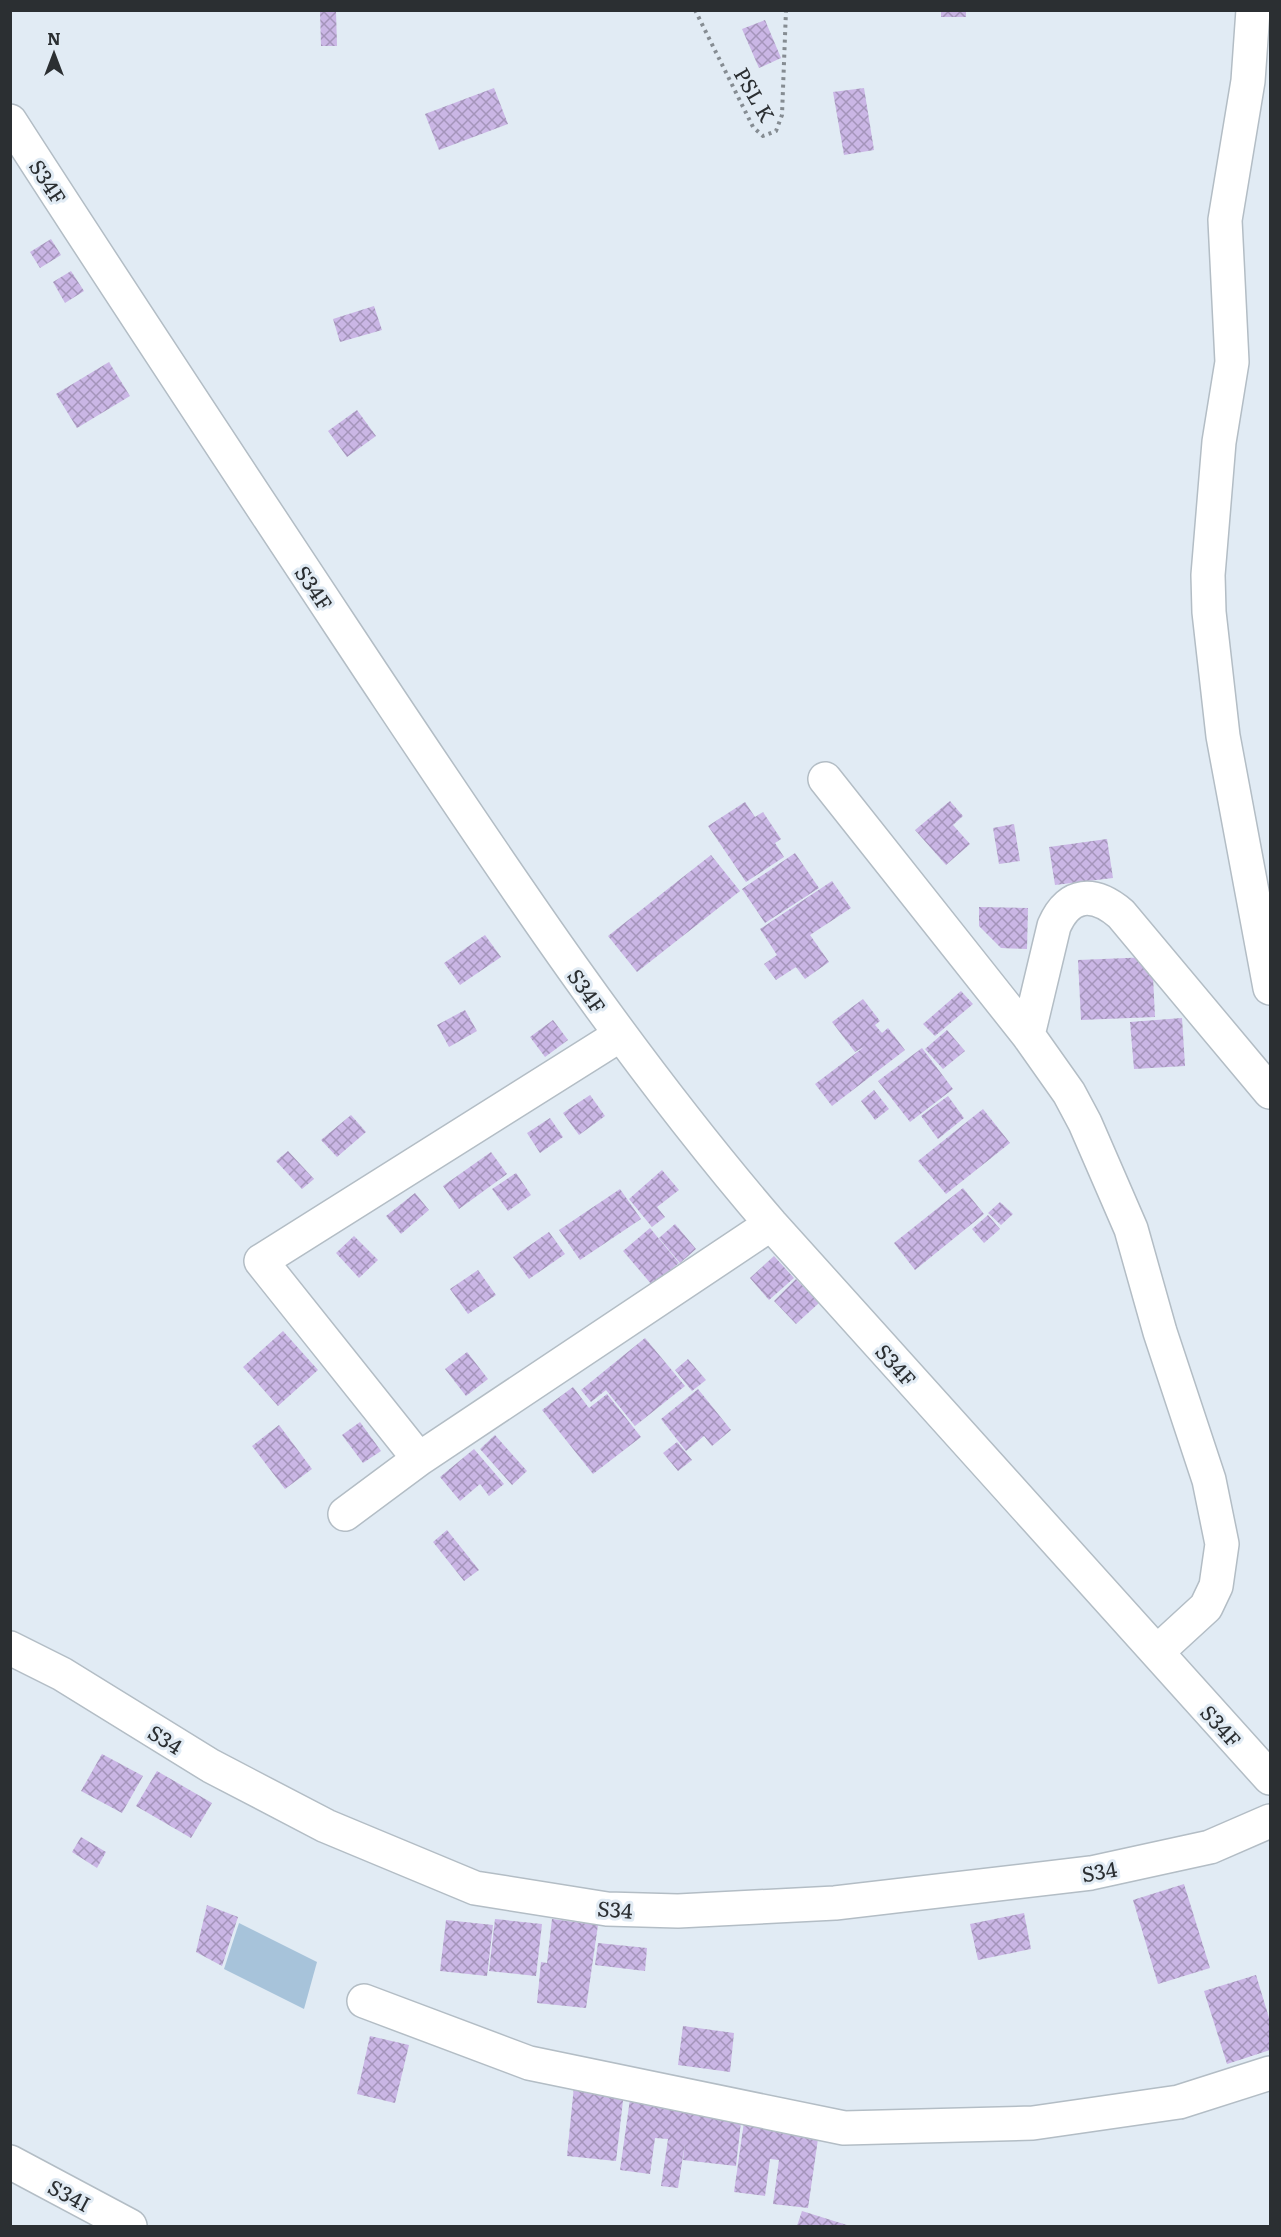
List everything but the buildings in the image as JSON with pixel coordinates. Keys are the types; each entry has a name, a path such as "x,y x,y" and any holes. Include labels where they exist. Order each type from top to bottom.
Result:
{"street":[{"path":"1253,10 1248,81 1224,220 1232,362 1219,442 1208,575 1209,612 1223,736 1270,988"},
{"name":"S34F","path":"10,121 121,294 494,857 620,1035 727,1173 771,1224 1270,1778"},
{"path":"825,779 1028,1035 1069,1093 1085,1123 1131,1229 1160,1332 1209,1480 1220,1528 1222,1560 1212,1597 1206,1607 1156,1652"},
{"path":"1028,1035 1053,926 1060,911 1071,902 1084,898 1097,898 1108,903 1121,914 1270,1092"},
{"path":"419,1459 261,1261 620,1035"},
{"path":"345,1514 419,1459 771,1224"},
{"name":"S34","path":"10,1648 62,1674 211,1766 336,1830 475,1888 607,1910 678,1911 835,1902 1091,1873 1210,1847 1270,1821"},
{"path":"364,2001 529,2063 844,2128 1033,2123 1179,2102 1270,2073"},
{"name":"S34I","path":"10,2163 130,2226"}],"path":[{"name":"PSL K","path":"695,10 753,127 763,136 776,131 782,116 786,10"}],"shaded area":[{"path":"239,1923 317,1962 304,2009 224,1969"}]}
